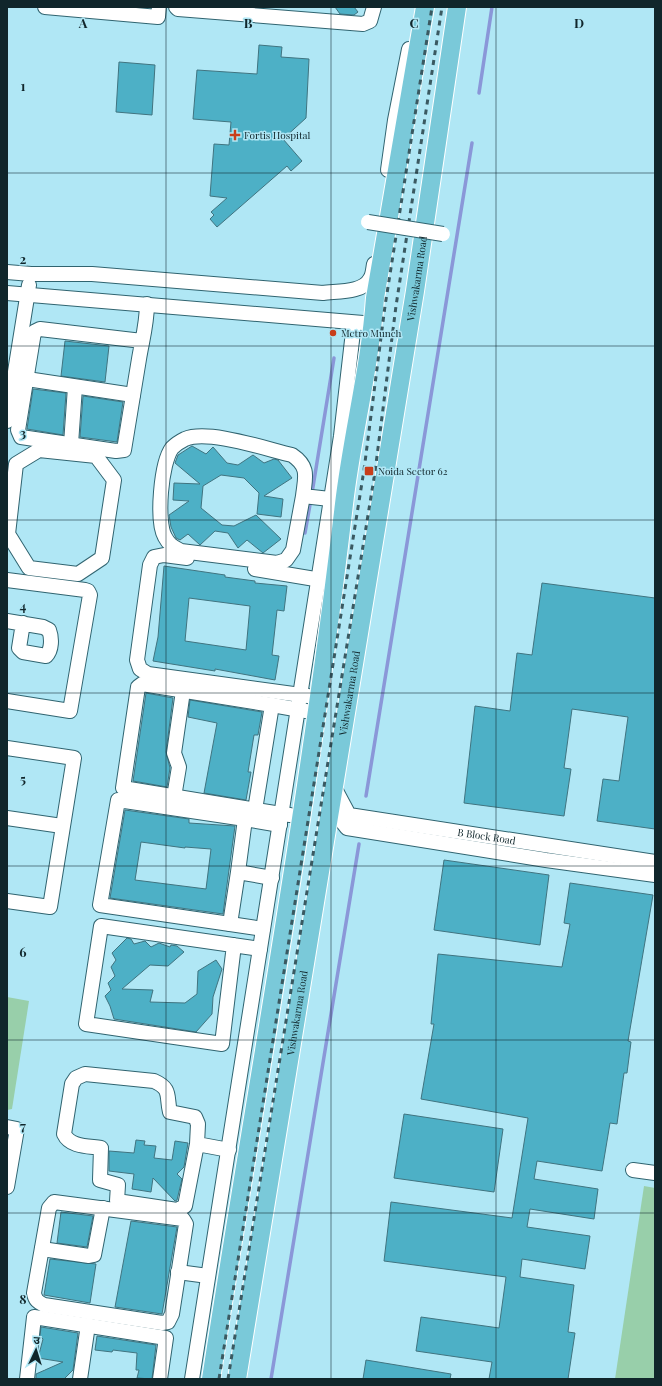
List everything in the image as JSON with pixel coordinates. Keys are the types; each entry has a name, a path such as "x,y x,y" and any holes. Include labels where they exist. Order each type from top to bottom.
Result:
{"main road":[{"path":"211,1379 318,705 327,581 337,500 373,324 380,268 417,29 425,7"},
{"name":"Vishwakarma Road","path":"238,1379 415,291 457,7"},
{"path":"229,1259 234,1265 244,1268 257,1262"},
{"path":"225,1284 234,1280 243,1280 252,1288"}],"street":[{"path":"45,7 155,10"},
{"path":"176,7 178,9 363,24 370,22 374,7"},
{"path":"7,272 30,274 92,274 323,293 354,289 366,285 373,272 395,120 417,29 416,7"},
{"path":"368,222 443,234"},
{"path":"7,421 8,405 30,274"},
{"path":"7,292 373,324"},
{"path":"142,341 40,329 34,332 18,430 21,437 116,451 124,450 142,341 147,304"},
{"path":"303,496 337,500 354,323"},
{"path":"26,380 133,395"},
{"path":"71,444 75,387"},
{"path":"197,436 212,436 292,455 302,461 306,472 303,496 293,550 286,560 277,563 181,551 171,545 164,536 160,521 160,504 167,458 173,447 184,439 197,436"},
{"path":"39,450 96,456 114,480 102,558 78,574 29,568 8,534 10,488 16,464 39,450"},
{"path":"192,1379 300,695 327,581 164,555 154,557 150,565 138,660 140,669 148,674 300,695 318,705"},
{"path":"7,580 85,590 88,591 90,595 70,711 7,701"},
{"path":"7,621 23,623"},
{"path":"301,816 281,820 174,797 122,788 138,687 142,684 298,710 318,705"},
{"path":"174,797 178,767 174,753 183,691"},
{"path":"230,924 238,872 272,705"},
{"path":"7,748 74,758 50,907 7,901"},
{"name":"B Block Road","path":"334,787 349,815 655,862"},
{"path":"250,814 118,800 100,905 263,929"},
{"path":"331,807 346,828 655,875"},
{"path":"7,818 62,826"},
{"path":"238,872 272,878"},
{"path":"245,1048 86,1024 100,926 260,949"},
{"path":"222,1044 234,945"},
{"path":"84,1074 154,1082 164,1086 168,1094 170,1112 195,1117 198,1124 197,1144 185,1206 177,1210 117,1201 118,1185 100,1180 101,1148 72,1143 67,1140 64,1134 72,1084 76,1078 84,1074"},
{"path":"7,1127 17,1129 7,1187"},
{"path":"197,1144 229,1150"},
{"path":"633,1170 655,1173"},
{"path":"57,1202 183,1219 186,1224 172,1314 168,1322 162,1323 44,1305 35,1298 34,1293 42,1249 50,1204 57,1202"},
{"path":"42,1249 88,1256 94,1255 103,1208"},
{"path":"178,1272 208,1276"},
{"path":"27,1379 34,1316 166,1338 160,1379"},
{"path":"80,1379 88,1325"}],"green space":[{"path":"7,997 29,1001 12,1109 7,1110"},
{"path":"644,1186 655,1188 655,1379 615,1379"}],"building":[{"path":"335,7 354,7 358,12 354,15 340,14"},
{"name":"Fortis Hospital","path":"259,45 282,47 281,57 309,59 306,118 283,139 302,161 291,171 287,166 217,227 210,219 214,215 211,212 227,198 210,196 214,144 229,145 231,122 193,119 197,70 257,74"},
{"path":"119,62 155,65 152,115 116,112"},
{"path":"65,341 109,346 105,382 61,376"},
{"path":"33,389 66,393 63,435 27,429"},
{"path":"83,396 123,402 117,442 80,437"},
{"path":"192,446 206,454 213,447 227,463 238,465 253,455 264,463 274,459 278,460 292,478 264,496 283,499 281,517 257,514 259,493 244,478 221,475 203,486 201,508 222,525 234,526 256,515 281,539 263,553 247,540 238,548 228,533 215,531 200,545 188,534 180,540 176,538 171,527 169,515 189,501 173,500 174,483 200,484 175,463 178,455"},
{"path":"164,566 225,575 225,577 255,581 255,583 287,586 284,611 277,610 272,655 279,656 275,680 215,669 215,671 153,661 158,637","holes":["189,598 250,606 246,650 185,641"]},
{"path":"542,583 655,598 655,829 597,821 603,779 619,781 628,717 572,709 564,768 571,769 564,816 464,803 475,706 510,711 517,653 532,655"},
{"path":"146,693 173,698 166,752 170,768 167,787 133,781"},
{"path":"190,700 262,712 258,735 254,735 248,772 251,772 246,800 204,793 217,723 188,717"},
{"path":"125,810 189,819 189,823 235,826 223,914 110,898","holes":["141,842 185,848 211,849 206,889 135,880"]},
{"path":"444,860 549,875 540,945 434,930"},
{"path":"570,883 653,895 628,1041 631,1042 627,1073 624,1073 617,1124 610,1123 602,1171 537,1161 534,1179 598,1189 594,1219 530,1209 527,1227 590,1236 585,1269 522,1259 520,1277 574,1285 568,1332 575,1333 568,1379 489,1379 492,1362 416,1351 421,1317 499,1328 506,1277 384,1261 391,1202 512,1218 528,1118 421,1099 434,1024 431,1024 438,954 562,967 570,924 564,923"},
{"path":"127,938 131,939 134,944 145,941 151,947 159,943 170,947 171,945 177,946 184,952 168,966 150,965 122,989 153,990 150,1002 185,1003 197,994 198,971 216,960 222,969 213,997 212,1014 196,1032 114,1019 105,996 111,990 108,983 115,976 111,967 116,960 112,953"},
{"path":"404,1114 503,1129 494,1192 394,1178"},
{"path":"136,1140 145,1141 144,1145 156,1146 154,1158 172,1160 175,1141 188,1143 184,1167 177,1174 182,1179 177,1200 175,1201 153,1178 151,1192 132,1189 134,1174 109,1171 109,1151 134,1153"},
{"path":"61,1212 93,1216 87,1247 57,1243"},
{"path":"131,1221 177,1227 162,1314 115,1307"},
{"path":"50,1259 96,1264 90,1303 44,1295"},
{"path":"41,1327 78,1333 73,1370 64,1379 36,1379 36,1374 63,1362 38,1358 43,1339 40,1336"},
{"path":"97,1336 156,1345 152,1379 137,1378 139,1370 136,1370 137,1353 113,1350 112,1352 95,1350"},
{"path":"366,1360 451,1374 450,1379 363,1379"}],"waterway":[{"path":"479,93 492,7"},
{"path":"366,796 472,143"},
{"path":"312,493 334,358"},
{"path":"305,533 311,499"},
{"path":"271,1379 359,844"}],"railway":[{"path":"219,1379 364,470 385,306 432,7"},
{"path":"228,1379 375,472 396,306 442,7"}],"place":[{"name":"Fortis Hospital","path":"235,135"},
{"name":"Metro Munch","path":"333,333"},
{"name":"Noida Sector 62","path":"369,471"}]}
